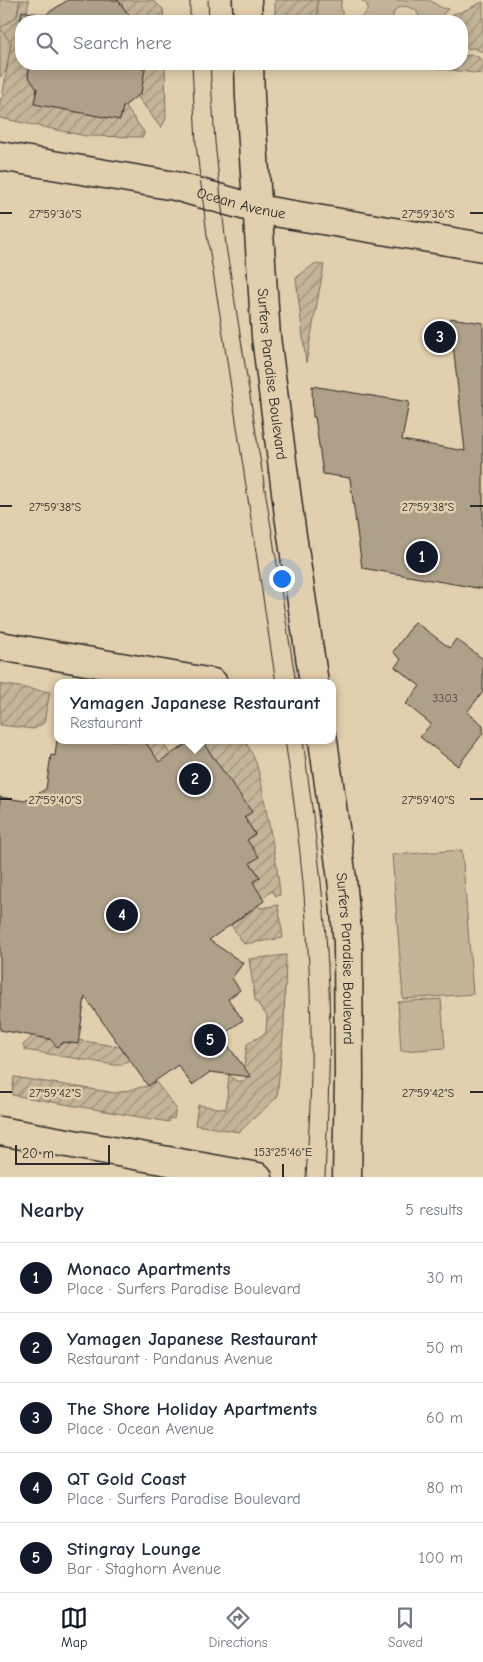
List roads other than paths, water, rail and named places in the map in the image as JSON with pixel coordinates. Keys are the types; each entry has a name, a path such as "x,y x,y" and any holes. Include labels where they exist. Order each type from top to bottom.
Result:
{"street":[{"path":"247,0 248,15"},
{"name":"Surfers Paradise Boulevard","path":"249,70 266,337 289,515 313,679"},
{"name":"Ocean Avenue","path":"0,156 175,186 257,210 483,248"},
{"path":"0,646 191,679"},
{"name":"Surfers Paradise Boulevard","path":"324,744 342,879 348,944 350,1077 347,1177"},
{"path":"0,1131 258,1177"}],"tram line":[{"path":"190,0 190,15"},
{"path":"208,0 209,15"},
{"path":"192,70 196,144 207,235 275,679"},
{"path":"210,70 215,142 226,246 295,679"},
{"path":"286,744 300,849 309,959 311,1069 306,1177"},
{"path":"304,744 321,882 328,967 330,1046 325,1177"}],"place":[{"name":"The Shore Holiday Apartments","path":"440,337"},
{"name":"Monaco Apartments","path":"422,557"},
{"name":"Yamagen Japanese Restaurant","path":"195,779"},
{"name":"QT Gold Coast","path":"122,915"},
{"name":"Stingray Lounge","path":"210,1040"}]}
